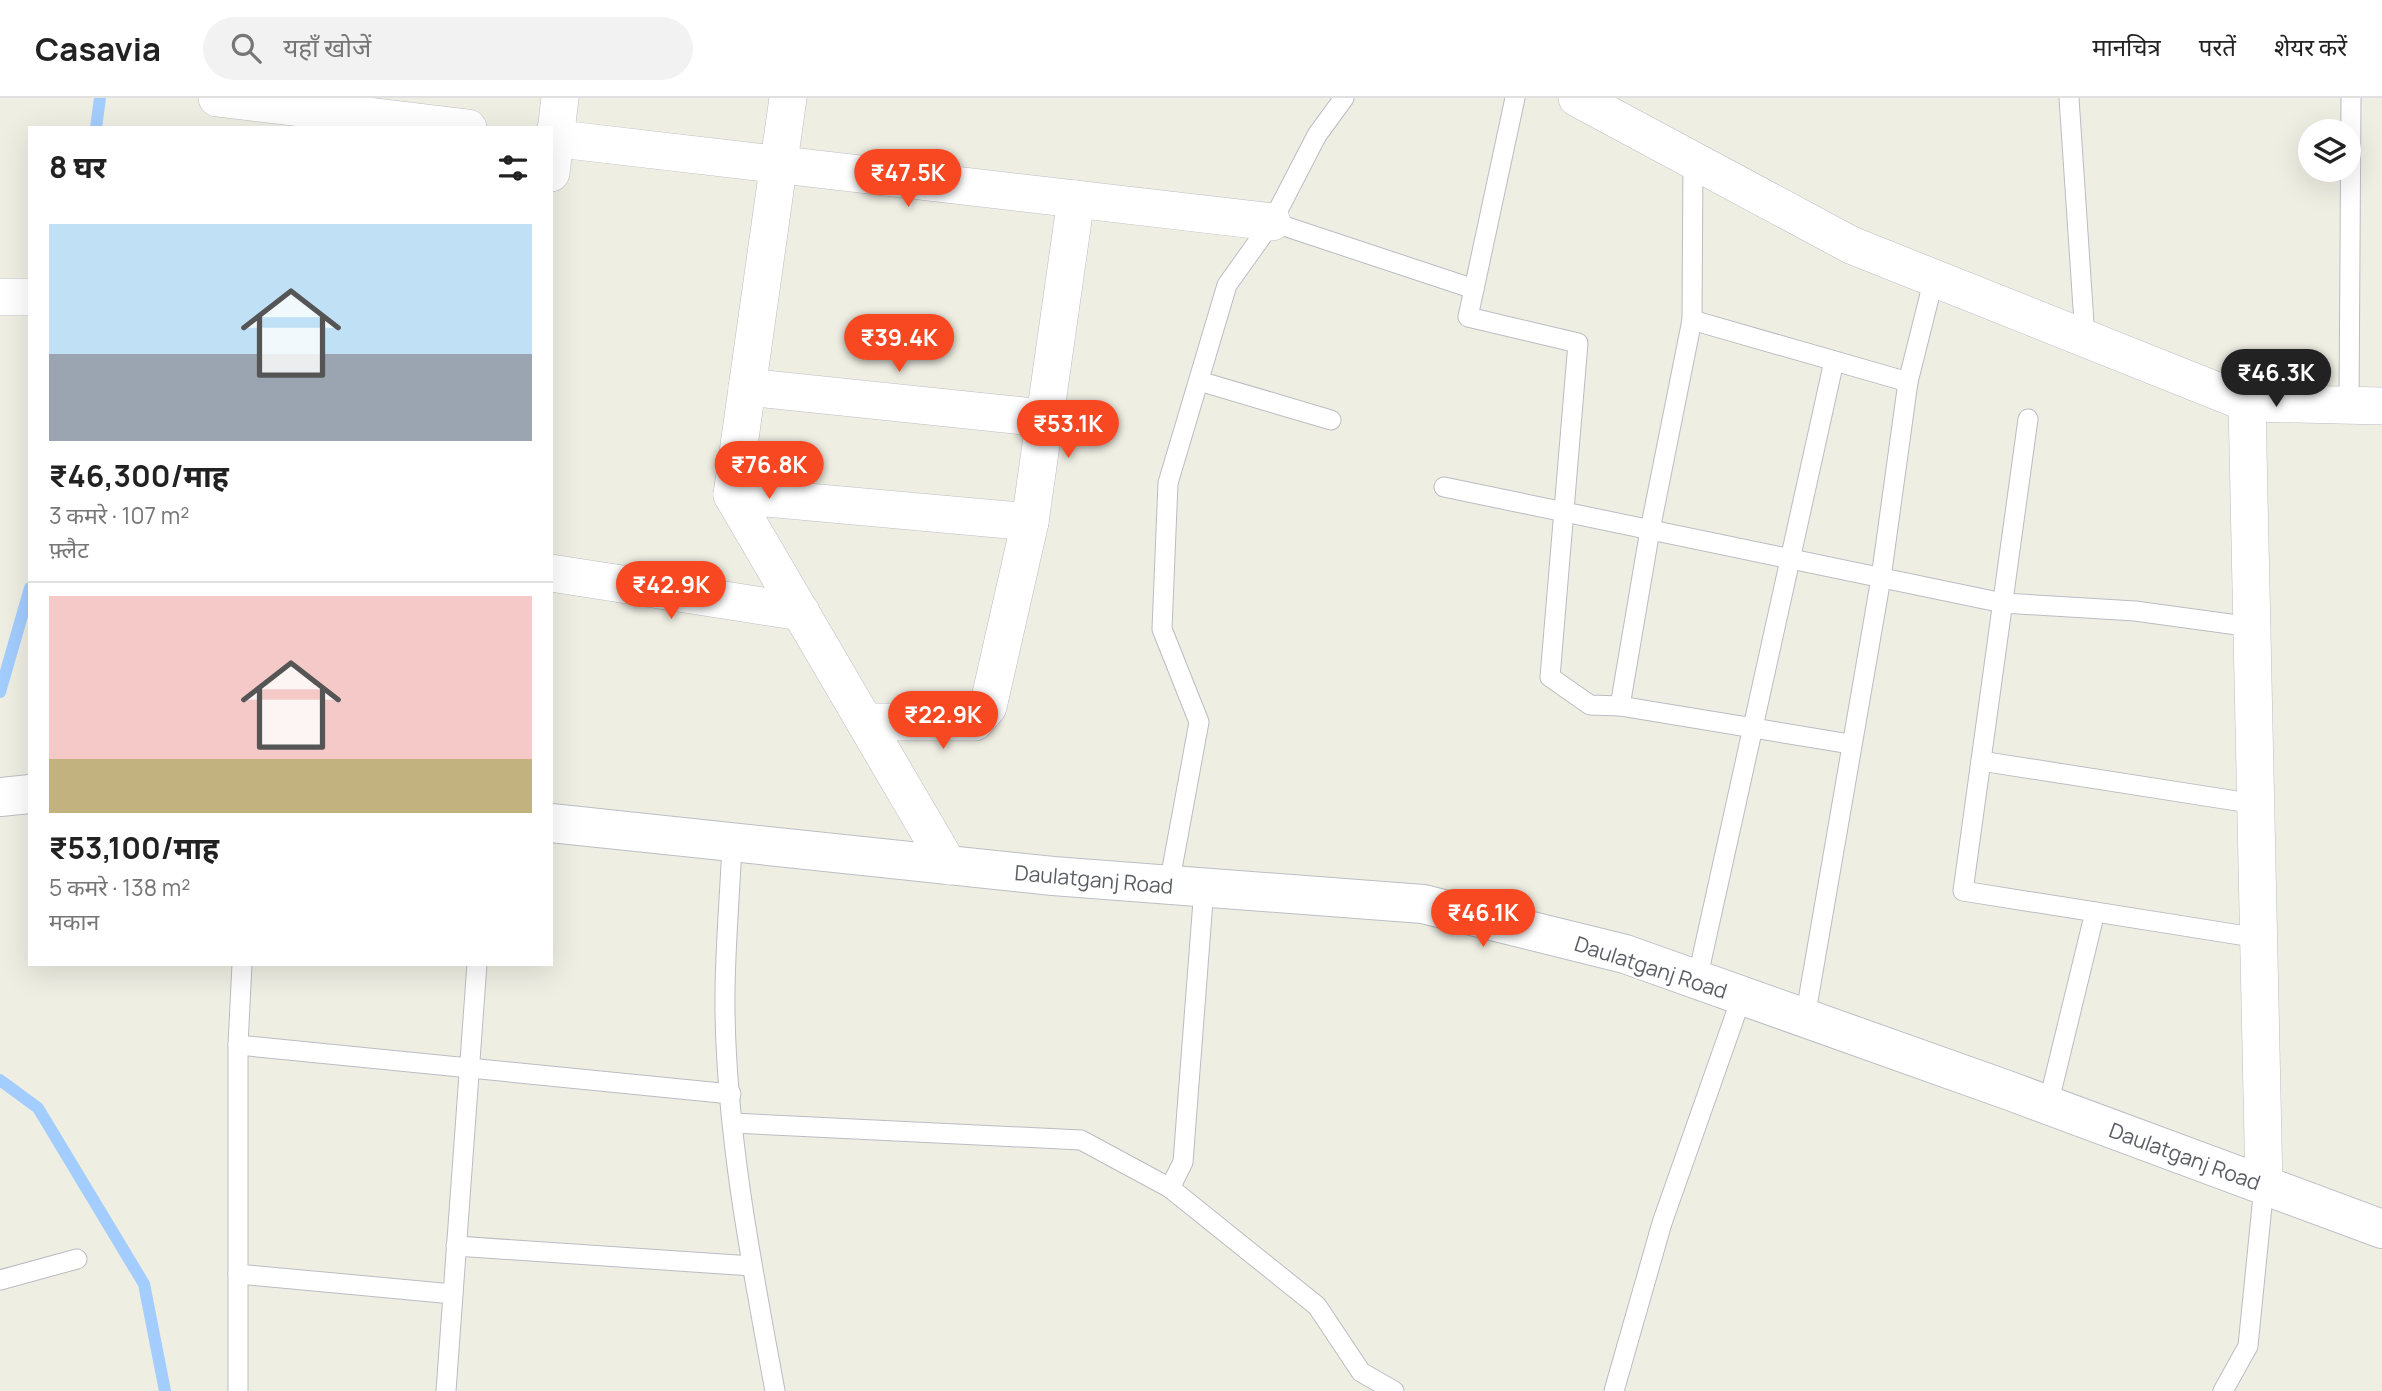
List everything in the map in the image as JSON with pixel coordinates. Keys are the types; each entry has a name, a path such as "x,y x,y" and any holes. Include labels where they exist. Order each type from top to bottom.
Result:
{"street":[{"path":"217,98 450,126"},
{"path":"560,98 553,150 778,166 1272,222"},
{"path":"788,98 732,495 949,866"},
{"path":"1577,98 1851,245 2247,403 2365,405"},
{"path":"865,722 975,722 988,707 1030,522 1076,200"},
{"path":"0,297 28,297"},
{"path":"747,387 1044,418"},
{"path":"2247,403 2264,1186"},
{"path":"732,495 1030,522"},
{"path":"553,573 801,612"},
{"name":"Daulatganj Road","path":"553,823 949,866 1423,904 1625,954 2048,1105 2382,1229"}],"lane":[{"path":"1170,1188 1183,1163 1186,887 1199,722 1162,629 1168,483 1227,285 1272,222 1317,135 1344,98"},
{"path":"1515,98 1468,317 1578,343 1550,677 1590,705 1620,706 1850,744"},
{"path":"2068,98 2084,338"},
{"path":"2351,98 2365,405"},
{"path":"1620,706 1650,530 1692,320 1693,160"},
{"path":"1272,222 1474,289"},
{"path":"1805,1018 1850,744 1881,578 1909,382 1934,278"},
{"path":"1692,320 1909,382"},
{"path":"1697,980 1755,728 1833,360"},
{"path":"1199,381 1331,420"},
{"path":"2028,419 1964,891 2259,938"},
{"path":"1444,487 2003,603 2135,611 2252,627"},
{"path":"1981,761 2256,804"},
{"path":"732,842 724,1012 738,1184 775,1391"},
{"path":"2048,1105 2095,912"},
{"path":"238,1391 238,1045 242,966"},
{"path":"446,1391 477,966"},
{"path":"1614,1391 1662,1223 1742,996"},
{"path":"238,1045 731,1094"},
{"path":"733,1124 1081,1140 1170,1188 1317,1306 1361,1372 1394,1391"},
{"path":"2223,1391 2248,1346 2264,1186"},
{"path":"456,1245 752,1266"},
{"path":"0,1280 77,1259"},
{"path":"238,1274 453,1294"}],"waterway":[{"path":"96,126 100,98"},
{"path":"0,692 28,595"},
{"path":"0,1080 38,1108 144,1284 165,1391"}]}
